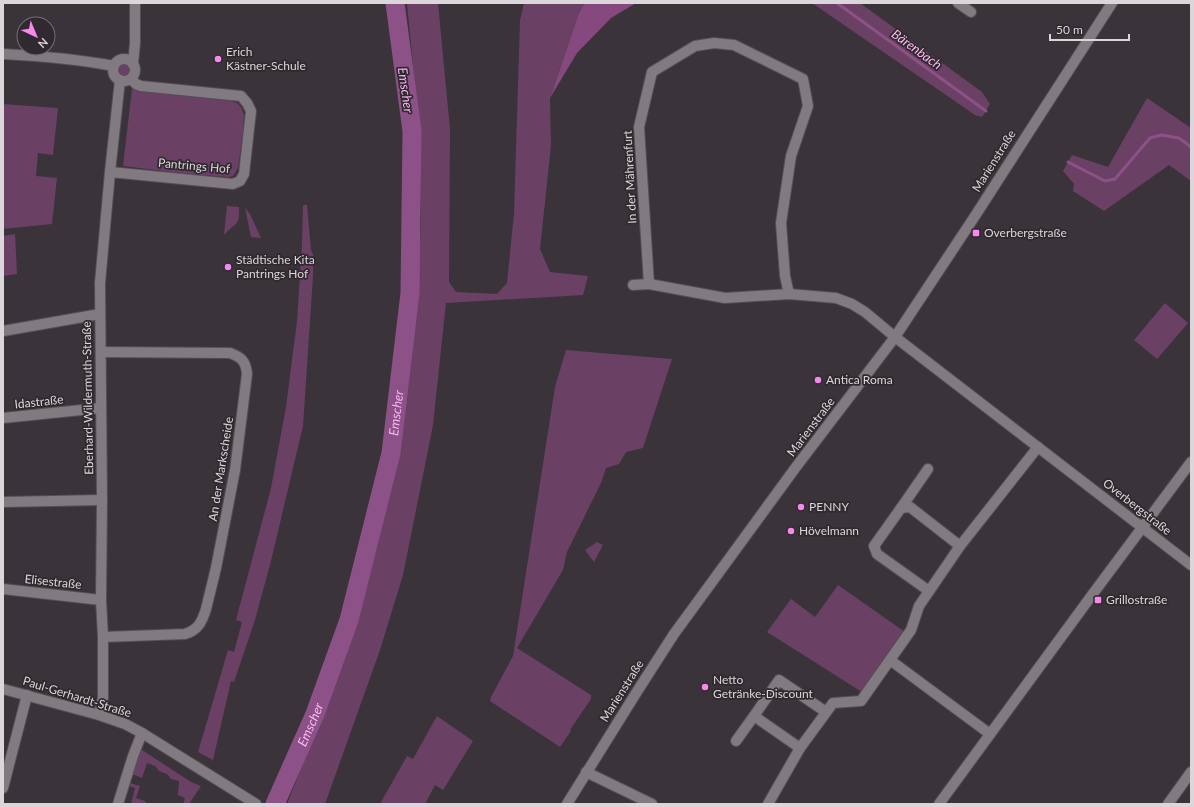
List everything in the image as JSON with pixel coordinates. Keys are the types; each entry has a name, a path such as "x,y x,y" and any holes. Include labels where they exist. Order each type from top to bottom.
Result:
{"street":[{"path":"132,64 135,42 135,3"},
{"path":"958,3 971,12"},
{"name":"Marienstraße","path":"567,804 674,634 796,467 895,337 1112,3"},
{"name":"In der Mährenfurt","path":"649,284 639,127 652,72 695,46 714,43 734,45 803,79 808,106 790,156 781,223 785,276 789,294"},
{"path":"3,54 41,56 94,62 114,66"},
{"path":"128,60 132,64 135,69 131,79 125,81 116,78 113,70 114,66 118,62 128,60"},
{"name":"Pantrings Hof","path":"110,172 233,184 240,181 244,174 251,111 241,96 141,86 136,84 131,79"},
{"name":"Eberhard-Wildermuth-Straße","path":"99,715 103,698 103,637 101,600 102,500 100,283 120,80"},
{"path":"633,285 649,284 725,298 789,294 836,298 852,304 865,312 895,337"},
{"path":"3,331 100,314"},
{"name":"Overbergstraße","path":"895,337 1191,566"},
{"name":"An der Markscheide","path":"100,352 230,353 243,360 247,367 235,470 228,509 206,609 200,625 191,632 185,634 103,637"},
{"name":"Idastraße","path":"3,418 101,408"},
{"path":"768,804 800,748 833,703 861,701 911,630 919,606 960,546 1038,448"},
{"path":"939,804 1191,462"},
{"path":"928,469 874,546 878,554 929,591"},
{"path":"3,502 102,500"},
{"path":"901,508 910,507 960,546"},
{"name":"Elisestraße","path":"3,589 101,600"},
{"path":"890,660 990,734"},
{"path":"736,741 779,680 826,712"},
{"name":"Paul-Gerhardt-Straße","path":"3,689 99,715 125,724 256,804"},
{"path":"3,788 27,695"},
{"path":"754,716 800,748"},
{"path":"118,804 142,733"},
{"path":"586,772 652,804"},
{"path":"1168,804 1191,772"}],"shaded area":[{"path":"407,3 438,3 450,129 449,282 456,292 497,294 507,283 514,213 520,20 524,3 585,3 579,13 550,98 551,146 540,249 550,272 588,276 583,295 446,303 433,425 403,575 380,650 325,804 287,804 345,657 378,543 401,434 416,305 421,224 420,139"},
{"path":"585,3 636,3 611,18 577,53 550,98 579,13"},
{"path":"812,3 860,3 982,92 990,104 982,117 975,115"},
{"path":"122,64 126,64 130,70 126,76 122,76 118,72 118,68"},
{"path":"132,89 237,103 241,107 244,115 238,168 233,176 228,177 188,174 123,166"},
{"path":"1147,98 1191,128 1191,181 1169,165 1104,211 1073,191 1074,184 1063,171 1072,155 1108,167"},
{"path":"3,104 58,108 53,155 38,153 36,176 57,178 52,224 3,229"},
{"path":"303,205 307,205 311,250 313,254 313,276 303,426 271,561 255,620 234,682 231,681 213,760 198,752 228,650 234,652 242,622 236,620 271,488 286,407 297,321"},
{"path":"227,206 239,207 239,218 238,221 224,234"},
{"path":"245,208 250,214 261,238 251,237"},
{"path":"15,234 17,274 3,276 3,236"},
{"path":"1165,303 1188,323 1157,359 1134,340"},
{"path":"566,350 672,359 643,448 626,452 619,464 606,468 601,483 567,552 563,570 517,648 591,695 591,699 560,747 490,701 513,656 555,387"},
{"path":"597,542 603,545 594,562 585,550"},
{"path":"838,585 905,632 862,692 767,632 791,599 815,617"},
{"path":"437,716 473,741 443,790 435,785 425,804 380,804 407,756 413,759"},
{"path":"142,750 191,782 201,786 189,804 183,804 185,798 178,795 179,781 171,779 167,774 159,771 155,766 147,763 142,778 132,774 139,753"},
{"path":"130,783 140,786 136,798 145,801 147,804 131,804 135,788 129,786"}],"waterway":[{"name":"Emscher","path":"275,804 315,714 349,620 391,453 410,293 412,131 395,3"},
{"name":"Bärenbach","path":"837,3 986,111"},
{"name":"Bärenbach","path":"1068,162 1105,181 1115,179 1150,138 1161,135 1179,138 1191,147"}],"place":[{"name":"Erich Kästner-Schule","path":"218,59"},
{"name":"Overbergstraße","path":"976,233"},
{"name":"Städtische Kita Pantrings Hof","path":"228,267"},
{"name":"Antica Roma","path":"818,380"},
{"name":"PENNY","path":"801,507"},
{"name":"Hövelmann","path":"791,531"},
{"name":"Grillostraße","path":"1098,600"},
{"name":"Netto Getränke-Discount","path":"705,687"}]}
